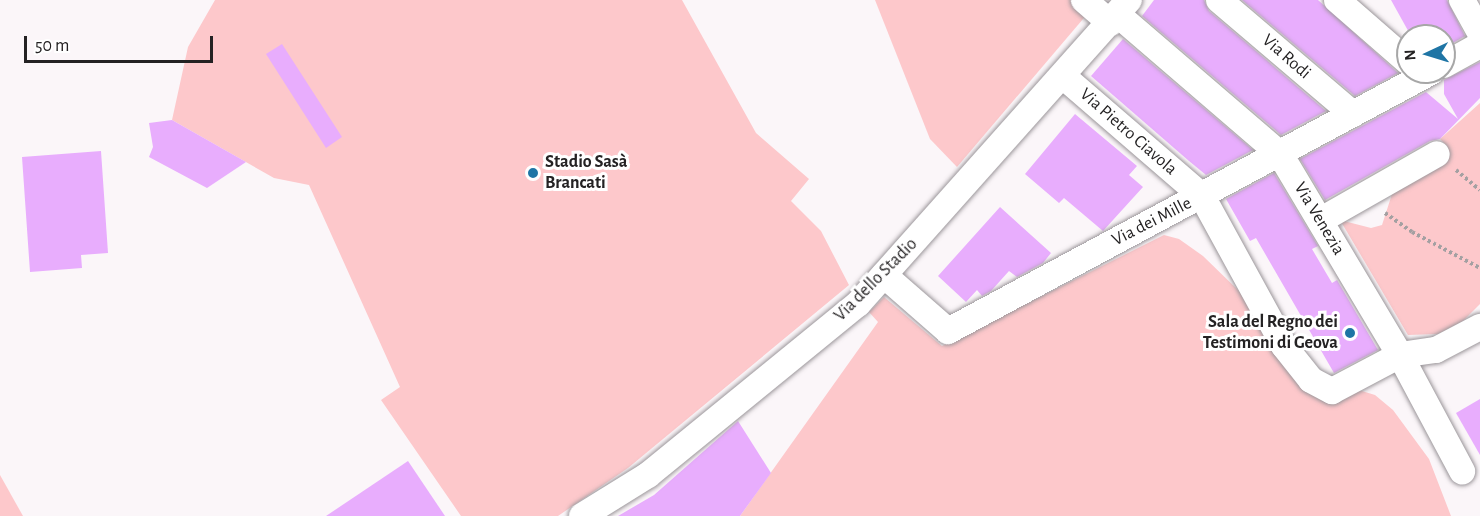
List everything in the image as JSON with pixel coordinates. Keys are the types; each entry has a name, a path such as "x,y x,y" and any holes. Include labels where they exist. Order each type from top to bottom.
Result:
{"street":[{"name":"Via Venezia","path":"1084,0 1119,12 1280,154 1322,220 1400,355 1462,471"},
{"name":"Via Rodi","path":"1219,0 1353,114"},
{"path":"1337,0 1396,46"},
{"path":"1462,0 1480,32"},
{"name":"Via dello Stadio","path":"582,516 648,476 858,304 1064,77 1119,12"},
{"name":"Via dei Mille","path":"1456,55 1480,45"},
{"name":"Via Pietro Ciavola","path":"1064,77 1202,196 1284,346 1311,380 1332,391 1400,355"},
{"name":"Via dei Mille","path":"884,276 948,331 1280,154 1353,114 1401,84"},
{"path":"1322,220 1437,154"},
{"path":"1400,355 1436,350 1480,327"}],"path":[{"path":"1437,154 1480,190"},
{"path":"1371,192 1386,213 1403,226 1480,268"}],"shaded area":[{"name":"Stadio Sasà Brancati","path":"215,0 682,0 756,133 809,179 791,201 821,231 849,285 628,468 558,516 461,516 381,400 400,387 309,185 274,178 172,120 188,47"},
{"path":"875,0 1073,0 1089,12 957,167 930,139"},
{"path":"1480,103 1480,304 1463,321 1438,334 1408,335 1340,220 1371,228 1382,225 1393,191 1437,169 1448,147 1440,139"},
{"path":"1164,235 1179,239 1203,256 1239,291 1287,368 1375,395 1393,410 1429,459 1451,516 740,516 878,322 869,312 884,297 942,346"},
{"path":"0,475 23,516 0,516"}],"building":[{"path":"1154,0 1204,0 1209,11 1326,111 1281,135 1142,16"},
{"path":"1242,0 1318,0 1396,71 1396,74 1355,96"},
{"path":"1391,0 1447,0 1465,36 1456,41 1456,24 1404,24"},
{"path":"1123,39 1253,150 1206,175 1189,161 1091,76"},
{"path":"282,44 342,137 326,148 266,54"},
{"path":"1480,62 1480,98 1440,139 1430,141 1325,200 1300,159 1426,92 1458,119 1444,94 1444,84 1456,84 1456,74"},
{"path":"1075,114 1137,166 1129,175 1143,187 1103,231 1064,198 1059,203 1025,174"},
{"path":"172,120 246,162 207,188 149,157 153,147 149,123"},
{"path":"101,151 108,253 81,255 82,268 30,272 22,157"},
{"path":"1274,173 1318,246 1312,249 1332,283 1337,280 1378,350 1334,373 1256,238 1250,241 1226,199"},
{"path":"1000,207 1051,253 1043,263 1017,277 1009,271 991,291 982,296 977,290 966,302 938,276"},
{"path":"1480,399 1480,455 1456,413"},
{"path":"738,421 771,473 740,516 618,516 654,495"},
{"path":"408,461 445,516 326,516"}],"place":[{"name":"Stadio Sasà Brancati","path":"533,173"},
{"name":"Sala del Regno dei Testimoni di Geova","path":"1350,333"}]}
